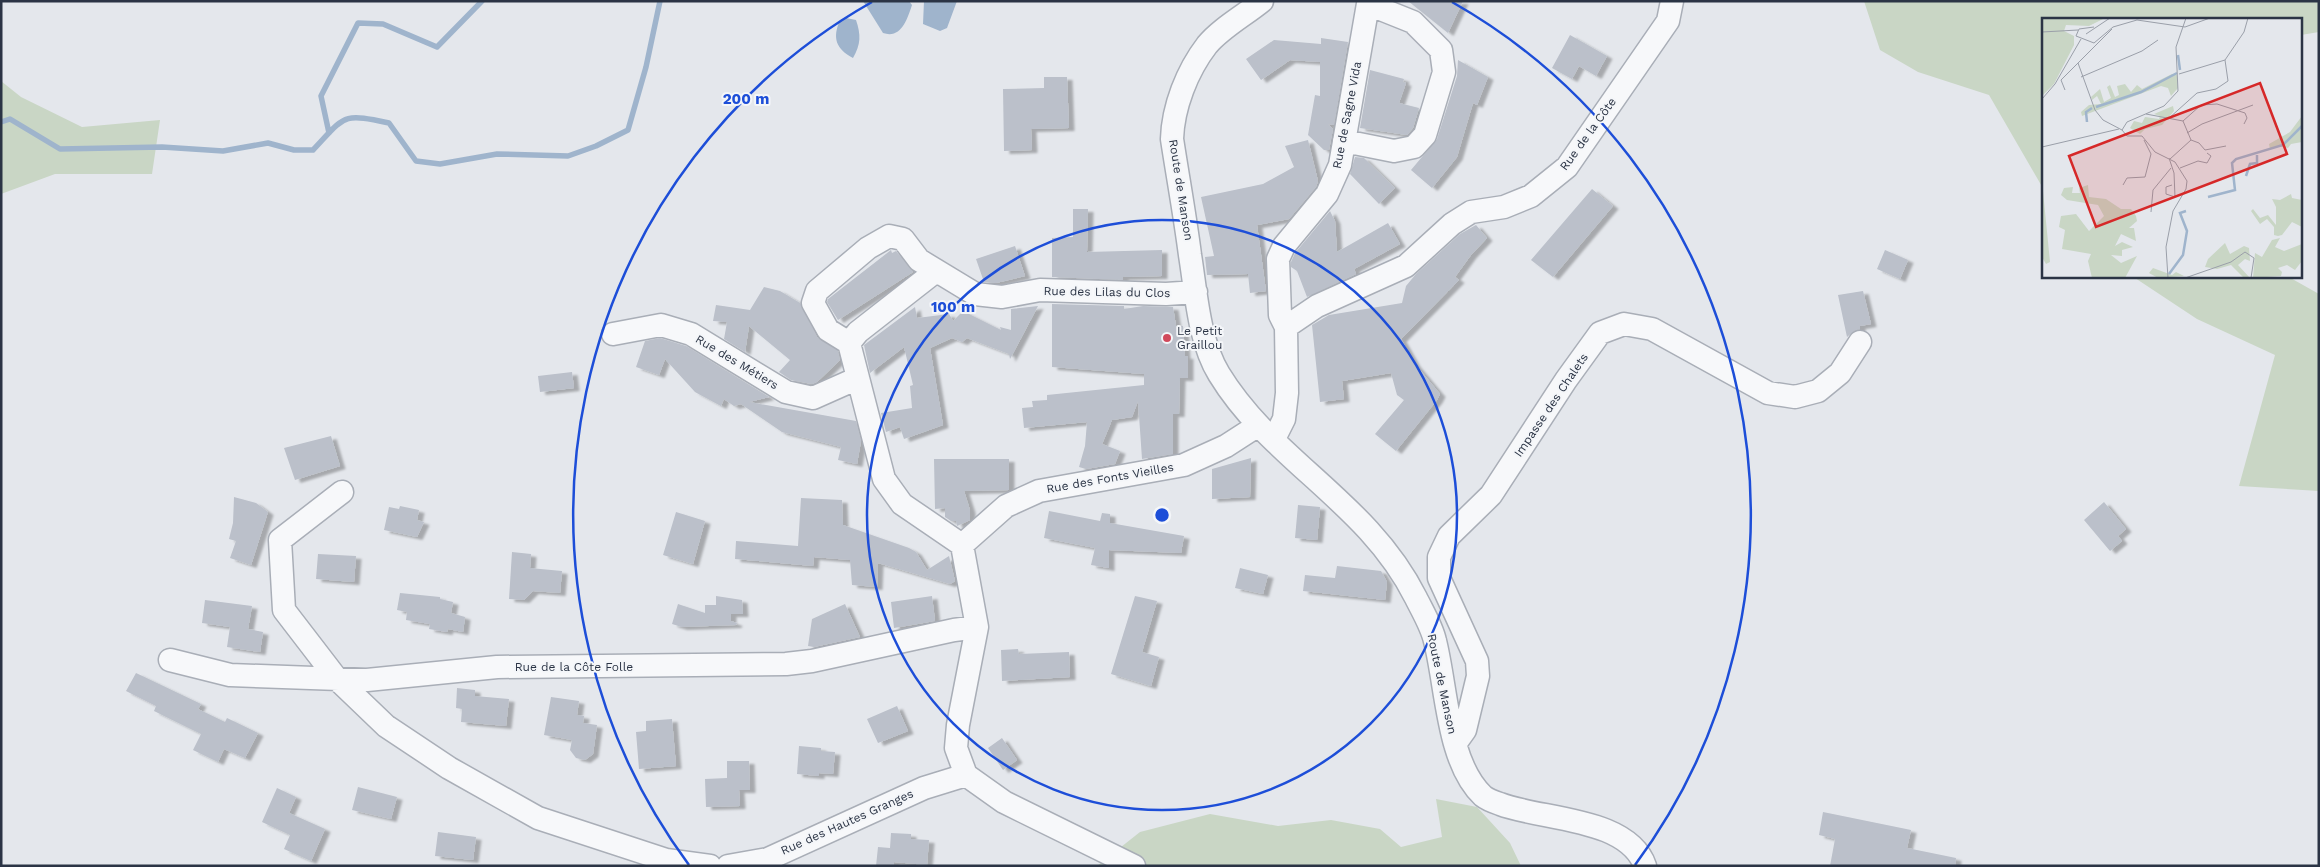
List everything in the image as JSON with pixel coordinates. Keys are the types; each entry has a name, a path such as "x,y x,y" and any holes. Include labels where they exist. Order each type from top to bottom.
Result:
{"street":[{"name":"Route de Manson","path":"1262,1 1208,44 1190,75 1176,110 1172,139 1202,329 1218,373 1265,433 1364,524 1394,558 1435,638 1455,744 1469,780 1485,798 1534,815 1585,822 1624,839 1643,858 1645,866"},
{"name":"Rue de la Côte","path":"1286,327 1317,306 1406,266 1452,224 1471,212 1504,207 1531,196 1567,167 1668,21 1672,1"},
{"name":"Rue de Sagne Vida","path":"1265,433 1284,419 1287,393 1286,327 1280,315 1278,259 1284,246 1327,194 1340,165 1344,141 1368,4 1413,22 1441,50 1444,72 1425,135 1414,147 1394,151 1344,141"},
{"name":"Rue des Lilas du Clos","path":"849,343 828,330 813,303 817,291 868,248 889,236 903,239 919,260 975,294 1002,297 1040,290 1166,294 1196,292"},
{"path":"936,271 858,332 849,343 852,362 858,378 884,479 902,504 962,545 977,627 958,725 956,748 966,775 1004,802 1122,864"},
{"name":"Impasse des Chalets","path":"1455,744 1465,730 1478,676 1477,661 1440,578 1439,557 1449,536 1491,495 1566,380 1600,333 1624,324 1652,329 1768,393 1795,397 1818,391 1840,373 1860,342"},
{"name":"Rue des Métiers","path":"613,334 661,325 691,334 786,392 813,398 858,378"},
{"name":"Rue des Fonts Vieilles","path":"962,545 1006,506 1039,491 1184,465 1226,446 1265,433"},
{"path":"342,492 280,540 284,610 337,679 386,726 449,768 538,818 666,860 710,866"},
{"name":"Rue de la Côte Folle","path":"170,660 230,675 367,680 496,667 786,664 812,661 954,630 977,627"},
{"name":"Rue des Hautes Granges","path":"728,866 768,858 924,788 966,775"}],"green space":[{"path":"1864,1 2319,1 2319,32 2302,35 2302,18 2042,18 2042,187 1989,95 1918,72 1880,50"},
{"path":"1,81 21,97 82,127 160,120 152,174 55,174 1,194"},
{"path":"2135,278 2291,278 2319,294 2319,491 2239,486 2275,355 2197,319"},
{"path":"1436,799 1477,807 1510,843 1521,866 1097,866 1140,832 1210,814 1278,826 1331,820 1380,829 1401,847 1442,837"}],"water":[{"path":"863,1 909,1 912,5 908,17 899,31 889,34 883,33"},
{"path":"924,1 957,1 947,28 940,31 923,24"},
{"path":"846,18 856,20 859,30 859,44 853,58 839,47 836,38 840,20"}],"building":[{"path":"1408,1 1463,1 1448,33"},
{"path":"1570,35 1607,56 1596,76 1579,66 1572,79 1552,68"},
{"path":"1321,38 1348,42 1334,125 1328,124 1333,129 1329,150 1324,150 1308,135 1315,95 1320,96 1320,62 1290,60 1261,80 1246,59 1274,40 1321,44"},
{"path":"1458,60 1488,77 1477,105 1473,103 1457,157 1432,188 1411,170 1437,139 1457,76"},
{"path":"1370,70 1404,79 1403,82 1406,83 1399,103 1419,108 1413,128 1407,135 1360,128"},
{"path":"1044,77 1067,77 1069,128 1031,129 1032,150 1004,151 1003,89 1044,88"},
{"path":"1308,140 1318,181 1316,187 1289,219 1257,225 1266,291 1250,293 1248,274 1207,275 1205,257 1214,256 1201,197 1263,184 1294,167 1285,146"},
{"path":"1355,157 1364,158 1395,188 1379,204 1350,174"},
{"path":"1592,189 1613,206 1553,277 1531,260"},
{"path":"1073,209 1088,209 1087,252 1162,250 1162,276 1123,277 1123,280 1052,277 1052,238 1073,237"},
{"path":"1330,211 1335,221 1337,252 1388,223 1400,244 1354,269 1356,274 1307,297 1297,271 1291,267 1291,262 1295,253"},
{"path":"1476,225 1487,238 1471,255 1455,277 1459,280 1401,339 1415,364 1440,394 1396,451 1375,434 1404,400 1397,395 1391,373 1342,381 1344,399 1320,402 1312,325 1329,315 1402,303 1406,286 1416,274 1460,234"},
{"path":"1015,246 1025,276 996,283 984,282 976,259"},
{"path":"891,250 892,253 896,251 913,272 838,320 827,302 828,299"},
{"path":"1885,250 1908,260 1900,279 1877,269"},
{"path":"764,287 780,291 800,303 817,337 838,351 840,360 817,382 812,384 791,380 779,372 790,360 749,326 745,352 724,339 727,322 713,321 716,305 750,310"},
{"path":"1863,291 1871,324 1860,326 1860,329 1847,337 1838,295"},
{"path":"1052,304 1124,306 1124,309 1143,306 1173,307 1176,326 1183,326 1185,356 1188,356 1188,378 1180,378 1179,414 1173,414 1173,454 1142,459 1138,401 1132,417 1112,420 1102,444 1120,451 1115,464 1086,469 1079,467 1085,446 1087,422 1024,428 1022,408 1033,407 1032,401 1047,400 1047,395 1144,385 1144,374 1052,367"},
{"path":"1038,306 1010,359 1009,354 967,338 962,342 952,338 930,348 943,425 904,439 900,427 886,432 881,413 912,408 910,386 913,385 904,347 870,373 864,345 915,307 917,318 949,314 953,321 963,311 1001,330 1000,327 1011,330 1011,309"},
{"path":"660,338 686,346 769,397 749,402 856,421 861,441 857,464 838,460 841,447 782,432 741,404 734,406 724,399 721,406 695,392 665,359 659,375 636,367 645,341"},
{"path":"572,372 574,388 540,392 538,376"},
{"path":"331,436 340,466 295,480 284,448"},
{"path":"1251,458 1250,497 1212,499 1212,469"},
{"path":"934,459 1009,459 1009,490 964,491 970,510 970,520 957,526 956,521 951,521 945,517 945,508 935,509"},
{"path":"234,497 256,503 268,512 251,565 230,558 236,541 229,539 233,523"},
{"path":"801,498 842,500 843,525 909,548 916,552 927,570 949,556 955,581 950,584 878,563 877,587 852,585 850,560 814,557 813,566 735,559 736,541 798,546"},
{"path":"2104,502 2126,529 2118,536 2122,541 2110,551 2084,520"},
{"path":"1298,505 1320,507 1317,540 1295,538"},
{"path":"400,506 419,510 417,520 424,522 417,537 384,530 389,507 399,509"},
{"path":"1049,511 1100,521 1102,513 1110,514 1110,523 1184,536 1181,553 1109,550 1109,568 1091,565 1095,548 1044,538"},
{"path":"676,512 705,521 693,564 663,555"},
{"path":"512,552 531,554 530,568 562,571 560,593 533,591 524,600 509,599"},
{"path":"318,554 356,556 354,582 316,579"},
{"path":"1337,566 1381,571 1387,582 1385,600 1303,591 1305,575 1335,578"},
{"path":"1240,568 1268,575 1263,594 1235,588"},
{"path":"400,593 440,597 440,599 453,602 451,613 465,617 463,632 448,629 447,632 429,629 430,624 406,620 407,612 397,610"},
{"path":"716,596 742,600 743,614 731,614 731,621 737,623 736,625 682,627 672,624 678,604 705,613 705,605 716,605"},
{"path":"932,596 935,621 894,628 891,602"},
{"path":"1135,596 1157,601 1142,652 1159,657 1151,686 1111,674"},
{"path":"205,600 252,606 248,629 263,632 260,652 227,647 230,627 202,623"},
{"path":"845,604 860,637 814,647 808,646 812,619"},
{"path":"1018,649 1019,654 1069,652 1070,677 1002,681 1001,650"},
{"path":"136,673 201,704 198,709 225,722 227,718 258,733 245,758 224,749 218,762 193,750 201,734 154,711 156,706 126,691"},
{"path":"457,688 475,690 475,696 509,699 506,726 461,722 462,709 456,708"},
{"path":"551,697 579,701 577,715 584,716 583,723 597,725 593,754 585,760 576,758 570,750 572,740 544,735"},
{"path":"897,706 908,731 878,743 867,719"},
{"path":"672,719 676,766 639,769 636,732 646,731 646,721"},
{"path":"1002,738 1017,760 1003,770 988,748"},
{"path":"799,746 821,748 821,751 835,752 833,774 819,773 819,776 797,774"},
{"path":"727,761 749,761 750,790 739,790 740,806 706,807 705,779 727,778"},
{"path":"358,787 397,797 391,819 352,810"},
{"path":"277,788 296,797 289,813 325,829 311,861 284,849 290,835 262,822"},
{"path":"1823,812 1911,830 1907,848 1956,858 1955,866 1830,866 1835,839 1819,835"},
{"path":"438,832 476,837 473,860 435,856"},
{"path":"891,833 911,834 911,839 929,840 927,865 894,862 894,866 876,866 878,847 890,848"}],"waterway":[{"path":"329,133 321,96 358,23 383,24 437,47 482,1"},
{"path":"1,122 10,119 60,149 162,147 223,151 268,143 294,150 313,150 339,123 353,118 362,118 389,123 416,161 440,164 497,154 568,156 596,146 628,130 646,67 660,1"}],"place":[{"name":"Le Petit Graillou","path":"1167,338"}]}
